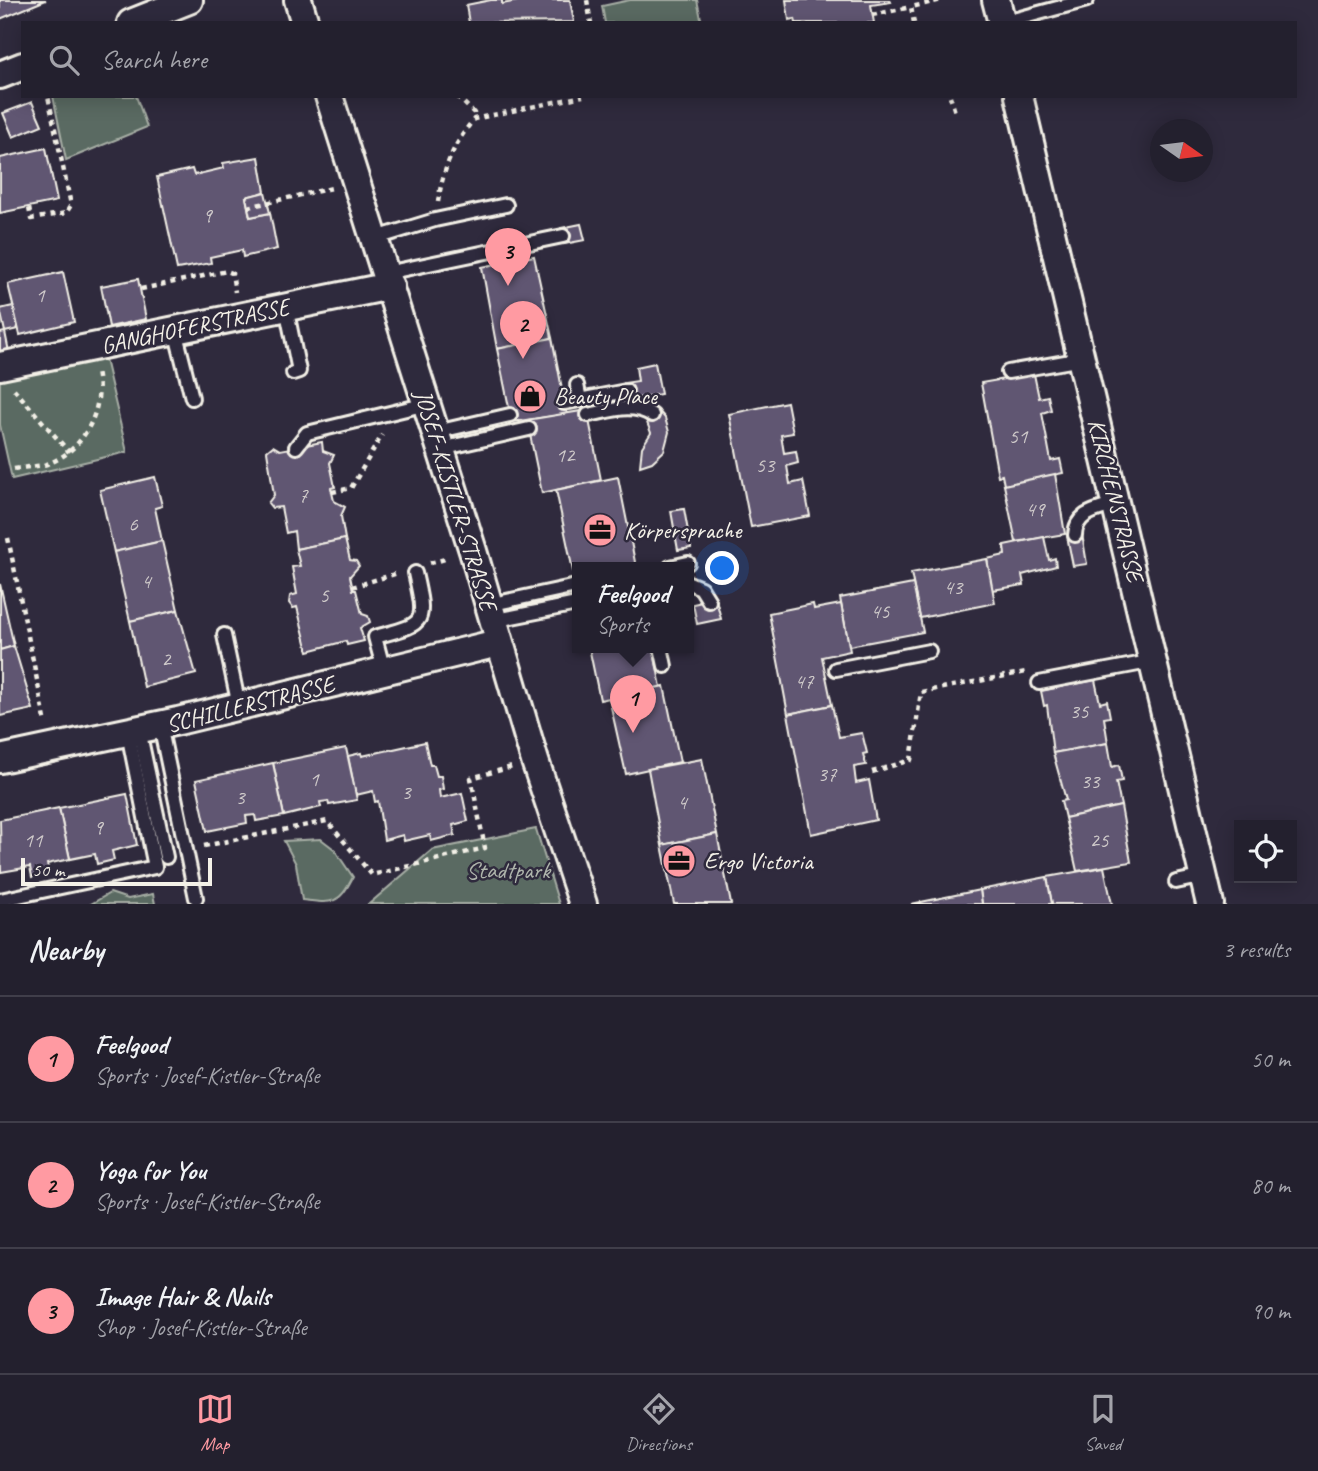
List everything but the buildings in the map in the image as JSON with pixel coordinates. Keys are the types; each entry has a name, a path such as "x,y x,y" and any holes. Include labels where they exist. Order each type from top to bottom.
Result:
{"street":[{"path":"136,21 188,0"},
{"path":"298,0 304,21"},
{"path":"996,0 1001,21"},
{"path":"0,75 21,67"},
{"name":"JOSEF-KISTLER-STRASSE","path":"330,98 439,441 535,761 583,904"},
{"name":"KIRCHENSTRASSE","path":"1019,98 1210,904"},
{"name":"GANGHOFERSTRASSE","path":"4,374 92,347 286,307 388,279"},
{"name":"SCHILLERSTRASSE","path":"0,759 143,729 384,671 493,623"}],"lane":[{"path":"1009,21 1087,0"},
{"path":"376,238 435,220 506,205"},
{"path":"388,279 538,248 563,236"},
{"path":"286,307 299,371 293,373"},
{"path":"175,330 192,398"},
{"path":"1008,372 1082,359"},
{"path":"577,385 580,400"},
{"path":"565,403 626,391"},
{"path":"296,447 306,433 427,404"},
{"path":"588,415 628,407 641,408 652,415"},
{"path":"439,441 510,415"},
{"path":"439,441 529,429"},
{"path":"1075,535 1075,526 1081,517 1116,504"},
{"path":"384,671 374,637 415,626 421,618 423,607 415,573"},
{"path":"694,585 701,588 709,601"},
{"path":"493,623 572,588"},
{"path":"493,623 572,605"},
{"path":"224,635 239,706"},
{"path":"836,669 929,651"},
{"path":"662,653 665,666"},
{"path":"1039,683 1154,661"},
{"path":"143,729 166,857"},
{"path":"143,729 196,898"},
{"path":"0,900 155,867 143,729"},
{"path":"1176,882 1204,876"}],"path":[{"path":"587,0 591,21"},
{"path":"872,15 911,7 917,3 942,0"},
{"path":"911,7 914,21"},
{"path":"29,208 31,219 66,213 71,205 48,98"},
{"path":"435,220 444,169 454,144 474,119 474,113 459,98"},
{"path":"474,119 574,98"},
{"path":"951,98 955,112"},
{"path":"248,207 358,183"},
{"path":"141,289 227,271 232,273 240,317"},
{"path":"14,469 47,463 69,452 90,429 100,387 92,347"},
{"path":"4,374 69,452"},
{"path":"332,492 351,488 384,431"},
{"path":"8,538 51,749"},
{"path":"872,772 911,760 921,692 1029,671"},
{"path":"201,835 204,848 327,821 372,874 485,849 471,778 535,761"}],"green space":[{"path":"630,0 697,0 702,21 605,21 602,6"},
{"path":"53,98 137,98 147,127 66,160"},
{"path":"104,355 127,452 12,479 0,425 0,379"},
{"name":"Stadtpark","path":"536,829 559,904 369,904 432,850"},
{"path":"321,839 334,849 353,877 344,893 334,900 302,900 296,864 284,841"},
{"path":"110,893 128,899 153,894 155,904 91,904"}],"place":[{"name":"Image Hair & Nails","path":"508,286"},
{"name":"Yoga for You","path":"523,359"},
{"name":"Beauty Place","path":"530,396"},
{"name":"Körpersprache","path":"600,530"},
{"name":"Feelgood","path":"633,733"},
{"name":"Ergo Victoria","path":"679,861"}]}
